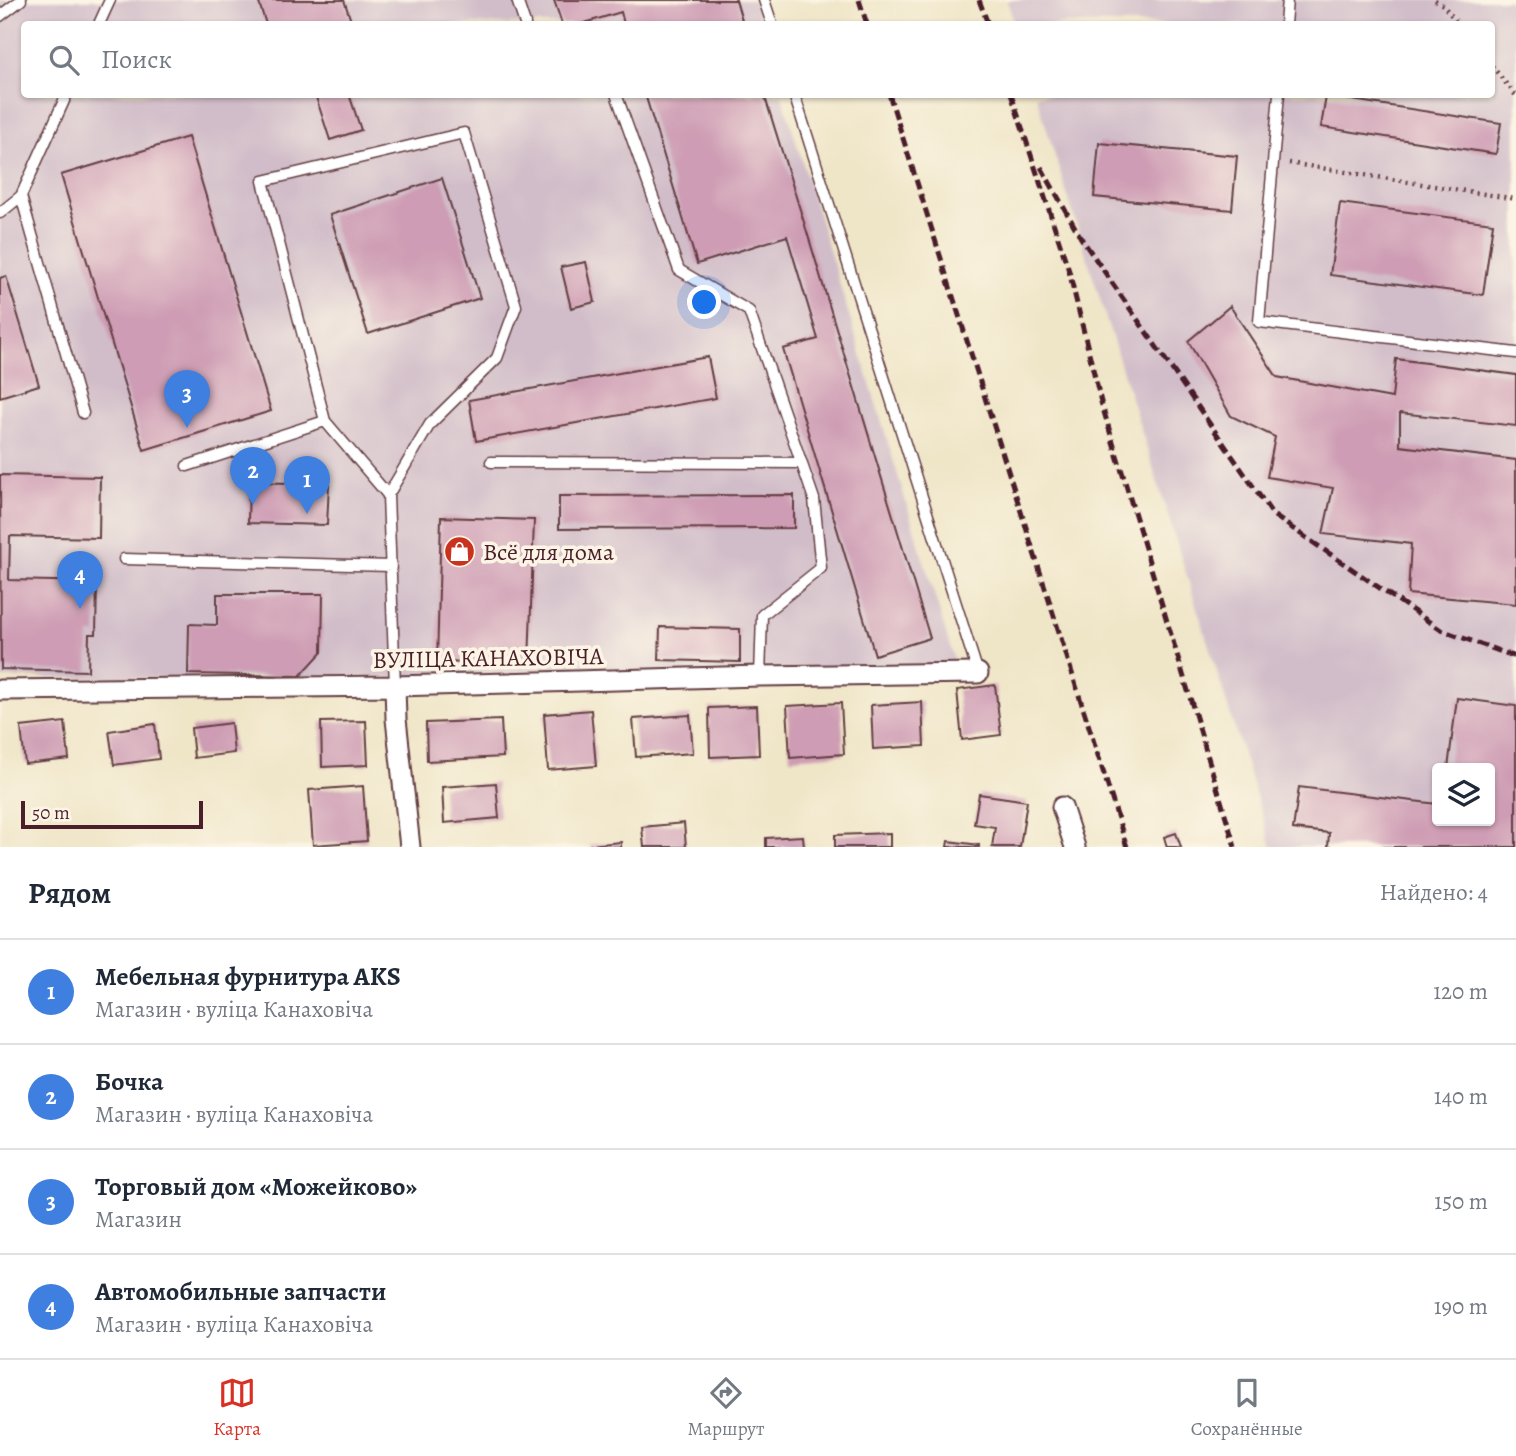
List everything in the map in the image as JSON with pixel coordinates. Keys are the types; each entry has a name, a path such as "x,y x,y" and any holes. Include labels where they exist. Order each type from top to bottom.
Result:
{"street":[{"name":"ВУЛІЦА КАНАХОВІЧА","path":"0,690 395,686 978,673"},
{"path":"395,686 410,847"},
{"path":"1062,807 1075,847"}],"lane":[{"path":"0,16 21,0"},
{"path":"100,21 110,0"},
{"path":"517,0 524,21"},
{"path":"764,0 771,21"},
{"path":"1285,21 1287,0"},
{"path":"0,213 21,196 65,98"},
{"path":"617,98 679,270 749,312 814,499 821,568 762,615 760,676"},
{"path":"795,98 978,673"},
{"path":"1279,98 1259,322 1516,353"},
{"path":"388,495 325,421 263,181 464,133 516,306 498,358 430,424 388,495 395,686"},
{"path":"21,196 83,413"},
{"path":"187,466 325,421"},
{"path":"491,462 802,463"},
{"path":"124,559 391,566"}],"path":[{"path":"1435,0 1443,5 1456,21"},
{"path":"1495,70 1516,96"},
{"path":"1273,160 1516,200"}],"shaded area":[{"path":"0,0 753,0 760,21 21,21 21,98 783,98 959,676 0,678"},
{"path":"1007,0 1516,0 1516,847 1272,847 1037,98 1495,98 1495,21 1013,21"}],"building":[{"path":"258,0 344,0 351,21 265,21"},
{"path":"554,0 736,0 742,21 623,21 621,12 591,21 561,21"},
{"path":"316,98 350,98 361,130 330,140"},
{"path":"646,98 765,98 930,638 875,655 783,349 818,339 787,236 697,264"},
{"path":"1326,98 1501,123 1496,154 1321,127"},
{"path":"188,137 271,411 144,450 61,175"},
{"path":"1099,143 1237,156 1232,210 1094,197"},
{"path":"442,178 480,298 368,334 330,215"},
{"path":"1340,203 1493,223 1483,295 1330,275"},
{"path":"586,262 595,302 571,308 561,267"},
{"path":"6,276 39,385 0,397 0,278"},
{"path":"1230,306 1277,377 1392,398 1396,359 1516,375 1516,426 1400,413 1400,446 1516,460 1516,604 1408,594 1411,544 1323,534 1333,488 1267,477 1275,437 1231,416 1188,341"},
{"path":"708,357 716,398 476,441 469,400"},
{"path":"0,475 100,477 99,538 10,536 9,580 97,582 96,634 89,634 88,671 1,669"},
{"path":"249,482 329,484 327,525 248,523"},
{"path":"794,495 794,528 559,529 559,496"},
{"path":"441,517 534,520 529,664 437,662"},
{"path":"217,594 323,594 322,652 300,676 188,674 189,624 217,625"},
{"path":"660,627 740,629 740,662 659,660"},
{"path":"995,685 1001,735 962,740 957,690"},
{"path":"1457,698 1516,706 1516,847 1328,847 1329,833 1293,829 1299,787 1432,803 1432,826 1495,826 1495,763 1449,763"},
{"path":"922,702 924,746 873,749 871,705"},
{"path":"841,703 844,754 790,758 787,706"},
{"path":"757,706 759,755 710,757 709,708"},
{"path":"591,710 596,766 548,770 544,714"},
{"path":"690,715 693,753 636,757 633,719"},
{"path":"501,720 503,757 427,761 426,723"},
{"path":"366,721 368,765 322,767 321,722"},
{"path":"65,722 69,759 25,764 21,727"},
{"path":"231,723 234,753 194,758 191,728"},
{"path":"155,724 159,759 114,765 109,731"},
{"path":"496,783 499,818 444,823 442,787"},
{"path":"363,786 367,841 313,845 309,790"},
{"path":"979,794 1027,801 1020,847 992,847 995,827 974,824"},
{"path":"684,823 686,847 644,847 642,827"},
{"path":"890,833 890,847 835,847 835,835"},
{"path":"1176,833 1181,847 1167,847 1164,837"},
{"path":"803,836 804,847 766,847 766,838"},
{"path":"948,841 979,845 979,847 947,847"},
{"path":"621,842 621,847 590,847 590,845"}],"railway":[{"path":"859,0 866,21"},
{"path":"979,0 987,21"},
{"path":"890,98 1127,847"},
{"path":"1012,98 1069,271 1101,402 1235,847"},
{"path":"1041,167 1081,238 1273,515 1441,630 1516,657"}],"place":[{"name":"Торговый дом «Можейково»","path":"187,428"},
{"name":"Бочка","path":"253,505"},
{"name":"Мебельная фурнитура AKS","path":"307,514"},
{"name":"Всё для дома","path":"460,552"},
{"name":"Автомобильные запчасти","path":"80,609"}]}
